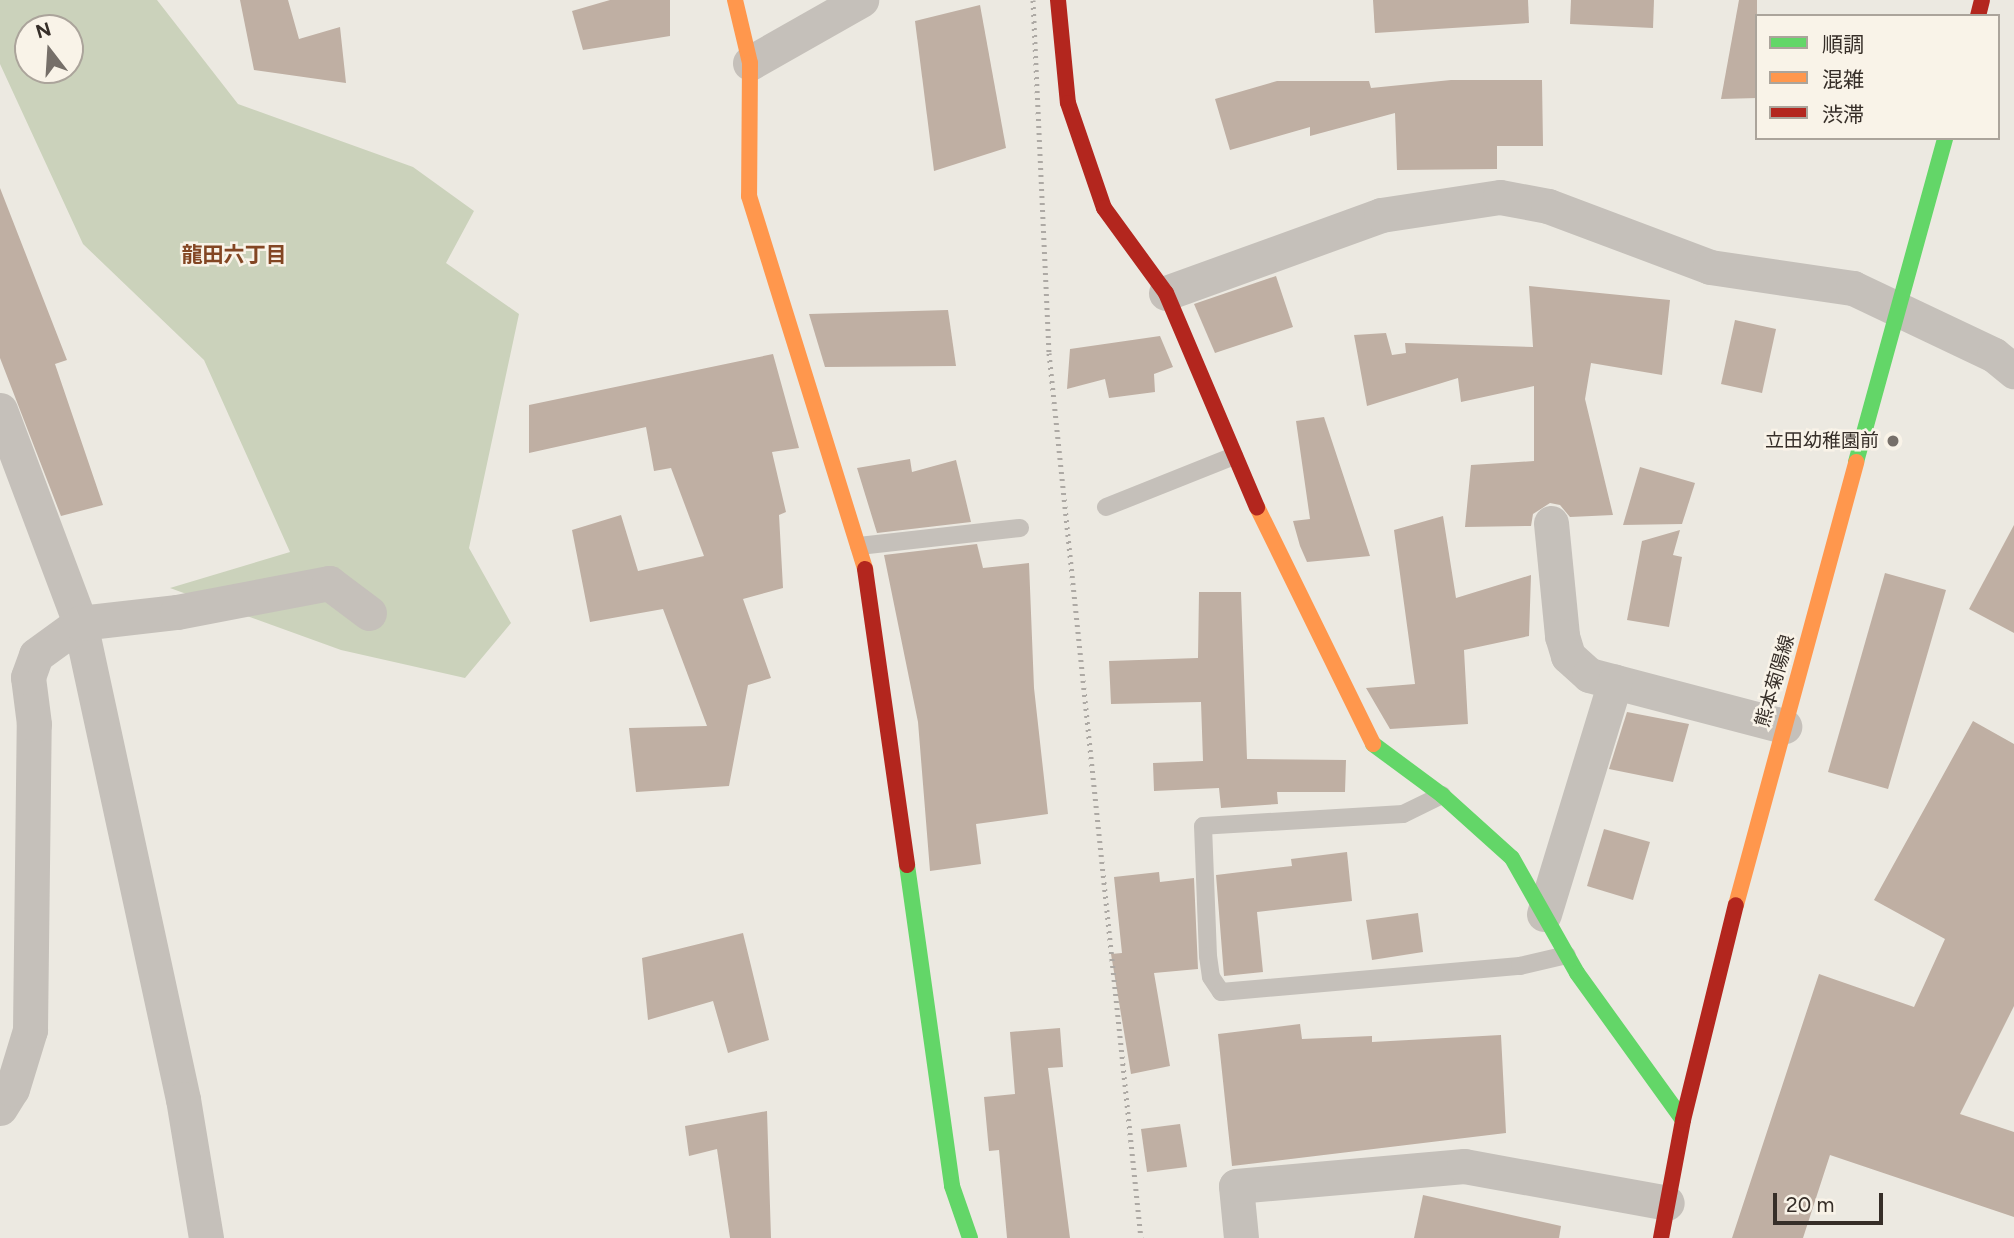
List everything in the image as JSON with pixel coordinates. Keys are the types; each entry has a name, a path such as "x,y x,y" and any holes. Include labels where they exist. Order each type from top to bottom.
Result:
{"street":[{"path":"735,0 750,63 749,196 859,546 950,1172 970,1238"},
{"path":"750,63 861,0"},
{"path":"1058,0 1068,103 1104,208 1166,293 1234,456 1366,739 1442,795 1512,858 1567,955 1683,1120"},
{"name":"熊本菊陽線","path":"1661,1238 1683,1120 1784,726 1944,140"},
{"path":"1166,293 1381,215 1500,197 1548,206 1710,267 1853,288 1900,307 2014,371"},
{"path":"0,410 80,623 183,1099 206,1238"},
{"path":"1551,523 1568,656 1589,675 1784,726"},
{"path":"0,1108 12,1089 30,1030 34,724 28,677 36,655 80,623 177,612 329,583 369,612"},
{"path":"1544,915 1615,682"},
{"path":"1241,1238 1236,1186 1464,1166 1667,1203"}],"lane":[{"path":"1106,507 1234,456"},
{"path":"859,546 1020,528"},
{"path":"1442,795 1403,814 1203,826 1208,956 1221,992 1520,966 1567,955"}],"green space":[{"path":"0,0 157,0 238,104 413,167 474,211 446,263 519,314 469,548 511,623 465,678 341,650 170,588 290,552 204,360 83,244 0,64"}],"building":[{"path":"240,0 288,0 299,39 340,27 346,83 254,70"},
{"path":"610,0 670,0 670,36 583,50 572,11"},
{"path":"1373,0 1528,0 1529,23 1375,33"},
{"path":"1571,0 1654,0 1653,28 1570,24"},
{"path":"1739,0 1757,0 1755,98 1721,99"},
{"path":"980,5 1006,148 934,171 915,21"},
{"path":"1451,80 1542,80 1543,146 1497,146 1497,169 1397,170 1395,113 1310,136 1310,127 1230,150 1215,99 1277,81 1369,81 1371,88"},
{"path":"0,188 67,360 55,364 103,505 61,516 0,358"},
{"path":"1276,276 1293,327 1215,353 1194,304"},
{"path":"1529,286 1670,300 1662,375 1591,363 1585,399 1613,515 1570,517 1560,505 1550,503 1533,514 1531,526 1465,527 1471,465 1534,461 1534,386 1461,402 1458,378 1367,406 1354,335 1386,333 1392,355 1406,353 1405,343 1533,347"},
{"path":"948,310 956,366 825,367 809,314"},
{"path":"1735,320 1776,329 1762,393 1721,384"},
{"path":"1160,336 1173,367 1154,374 1155,392 1109,398 1105,379 1067,389 1070,349"},
{"path":"773,354 799,448 772,452 786,512 779,515 783,588 743,599 771,678 748,685 729,786 636,792 629,728 707,726 663,609 590,622 572,530 621,515 638,571 704,556 671,468 654,471 646,427 529,453 529,405"},
{"path":"1324,417 1370,556 1307,562 1300,546 1293,521 1310,519 1296,421"},
{"path":"910,459 912,472 956,460 971,522 877,533 857,468"},
{"path":"1640,467 1695,483 1682,524 1623,525"},
{"path":"1443,516 1456,598 1531,575 1529,636 1464,650 1468,724 1390,729 1366,688 1415,684 1394,530"},
{"path":"2014,525 2014,633 1969,609"},
{"path":"1680,530 1673,555 1682,557 1669,627 1627,620 1642,541"},
{"path":"977,544 983,568 1029,563 1034,688 1048,814 976,824 981,864 930,871 918,722 884,555"},
{"path":"1885,573 1946,590 1888,789 1828,772"},
{"path":"1199,592 1241,592 1247,759 1346,760 1345,792 1277,792 1278,804 1221,808 1219,788 1154,791 1153,763 1203,761 1201,702 1111,704 1109,661 1198,658"},
{"path":"1627,712 1689,724 1673,782 1609,769"},
{"path":"1973,721 2014,744 2014,1006 1960,1114 2014,1132 2014,1217 1830,1155 1803,1238 1732,1238 1819,974 1914,1007 1945,939 1874,900"},
{"path":"1604,829 1650,842 1633,900 1587,886"},
{"path":"1347,852 1352,901 1257,912 1263,972 1224,976 1216,875 1292,866 1291,859"},
{"path":"1159,872 1160,882 1194,878 1198,969 1154,973 1170,1066 1131,1074 1111,954 1122,953 1114,877"},
{"path":"1418,913 1423,952 1372,960 1366,920"},
{"path":"743,933 769,1040 728,1053 713,1001 648,1020 642,958"},
{"path":"1300,1024 1302,1039 1372,1036 1372,1042 1501,1035 1506,1133 1232,1166 1218,1034"},
{"path":"1060,1028 1063,1067 1048,1068 1070,1238 1007,1238 999,1150 989,1151 984,1097 1015,1094 1010,1032"},
{"path":"767,1111 771,1238 730,1238 717,1149 689,1156 685,1126"},
{"path":"1180,1124 1187,1167 1147,1172 1141,1129"},
{"path":"1423,1195 1561,1226 1559,1238 1414,1238"}],"railway":[{"path":"1033,0 1049,353 1141,1238"}],"traffic: fast":[{"path":"1856,462 1944,140"},
{"path":"1373,744 1442,795 1512,858 1577,973 1683,1120"},
{"path":"907,865 952,1186 970,1238"}],"traffic: slow":[{"path":"735,0 750,63 749,196 865,569"},
{"path":"1736,905 1856,462"},
{"path":"1257,507 1373,744"}],"traffic: jam":[{"path":"1058,0 1068,103 1104,208 1166,293 1257,507"},
{"path":"1978,14 1982,0"},
{"path":"865,569 907,865"},
{"path":"1661,1238 1683,1120 1736,905"}],"place":[{"name":"立田幼稚園前","path":"1893,441"}],"district":[{"name":"龍田六丁目","path":"234,255"}]}
